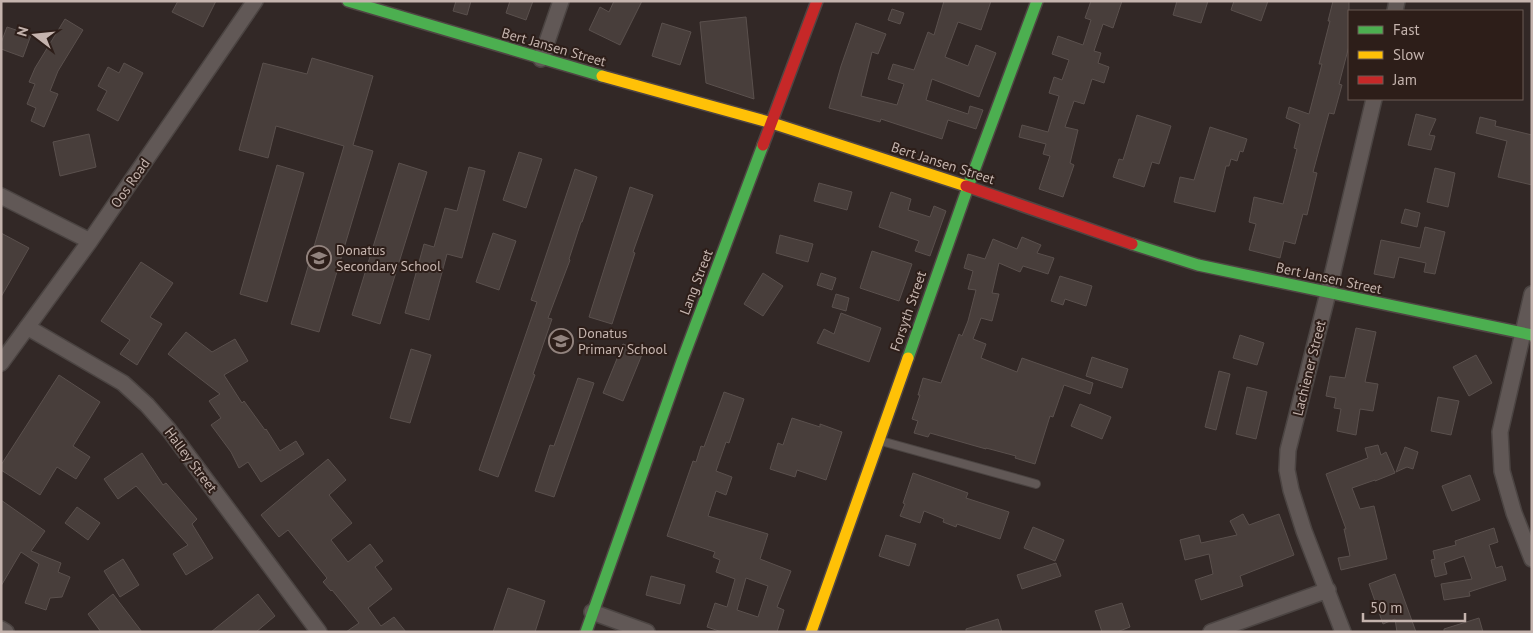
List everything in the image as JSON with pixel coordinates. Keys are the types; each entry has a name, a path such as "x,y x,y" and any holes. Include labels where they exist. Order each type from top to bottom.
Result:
{"street":[{"name":"Oos Road","path":"1,363 90,241 255,1"},
{"name":"Bert Jansen Street","path":"348,1 406,17 541,60 772,123 1198,265 1527,334"},
{"path":"541,60 562,1"},
{"name":"Lang Street","path":"586,632 682,361 817,1"},
{"name":"Forsyth Street","path":"811,632 968,187 1037,1"},
{"name":"Lachiener Street","path":"1343,632 1304,531 1291,490 1287,470 1288,450 1374,100"},
{"path":"1,196 90,241"},
{"path":"1532,294 1527,334 1500,432 1502,471 1514,513 1532,559"},
{"name":"Halley Street","path":"27,326 123,383 147,405 169,430 318,632"},
{"path":"1211,632 1328,590"},
{"path":"592,612 647,632"},
{"path":"1,629 6,632"}],"lane":[{"path":"879,441 1036,484"}],"building":[{"path":"178,1 216,1 203,27 172,12"},
{"path":"456,1 471,1 467,15 453,11"},
{"path":"510,1 533,1 526,20 506,13"},
{"path":"614,1 642,1 620,45 589,30 600,7 609,12"},
{"path":"944,1 991,1 981,30 958,22 945,57 968,66 976,45 996,53 979,97 932,79 926,100 968,114 970,106 983,110 976,129 948,120 942,139 881,119 880,122 829,108 856,23 886,34 878,54 872,52 861,96 897,105 904,84 888,79 893,64 914,70 928,32 934,35"},
{"path":"1091,1 1122,1 1113,28 1103,24 1094,51 1101,53 1098,63 1109,67 1104,83 1092,79 1084,104 1074,101 1065,127 1078,130 1070,163 1074,165 1063,197 1039,189 1050,156 1043,154 1046,144 1019,137 1022,125 1048,132 1059,96 1049,93 1054,77 1062,80 1069,60 1052,54 1058,36 1083,45 1091,20 1085,18"},
{"path":"1177,1 1208,1 1201,23 1173,15"},
{"path":"1234,1 1268,1 1261,21 1231,10"},
{"path":"1333,1 1349,1 1348,50 1339,84 1342,85 1334,114 1329,113 1313,172 1317,173 1307,215 1303,214 1295,244 1284,241 1280,258 1249,250 1256,224 1249,222 1254,197 1283,204 1297,149 1294,148 1300,124 1286,118 1289,107 1309,114 1322,64 1319,64 1330,21 1328,21"},
{"path":"892,9 904,13 900,24 888,20"},
{"path":"746,17 754,99 706,83 700,22"},
{"path":"65,19 83,30 58,71 50,91 58,94 44,127 31,121 36,108 27,104 35,84 29,82 35,68"},
{"path":"662,23 691,32 680,65 652,56"},
{"path":"7,27 31,35 23,57 1,49 1,43"},
{"path":"312,58 373,76 353,145 373,151 319,332 291,324 344,146 276,126 268,158 239,150 263,63 307,74"},
{"path":"124,63 143,73 118,121 97,110 107,91 98,86 108,67 119,73"},
{"path":"1416,114 1436,119 1429,135 1435,136 1431,150 1408,145"},
{"path":"1137,115 1171,126 1159,164 1152,162 1144,187 1113,177 1119,159 1123,160"},
{"path":"1480,117 1496,121 1495,126 1532,135 1532,185 1498,177 1507,141 1476,133"},
{"path":"1210,127 1247,139 1243,152 1240,151 1237,161 1231,159 1229,166 1226,166 1215,212 1174,202 1180,177 1194,180"},
{"path":"89,134 96,167 60,176 53,142"},
{"path":"519,152 542,159 526,208 503,200"},
{"path":"399,163 427,172 380,324 352,315"},
{"path":"277,165 304,173 267,302 240,294"},
{"path":"469,167 485,171 462,258 447,254 429,320 405,313 424,244 434,247 445,208 457,211"},
{"path":"1435,168 1455,173 1448,207 1427,202"},
{"path":"575,169 597,177 570,260 548,318 552,319 533,374 535,375 498,477 479,470 537,302 531,300"},
{"path":"819,183 852,192 847,210 814,201"},
{"path":"630,187 653,195 633,252 635,253 612,324 589,317"},
{"path":"891,192 911,199 908,210 930,217 934,206 946,211 930,256 915,251 919,241 879,227"},
{"path":"1405,209 1420,213 1417,227 1401,223"},
{"path":"1425,227 1445,232 1435,274 1424,272 1426,263 1399,257 1394,278 1374,274 1381,240 1420,248"},
{"path":"1,233 29,248 1,297"},
{"path":"493,233 516,241 499,290 476,282"},
{"path":"780,235 813,244 808,262 776,253"},
{"path":"1022,237 1041,245 1037,253 1054,258 1048,274 1023,266 1020,272 999,263 992,293 999,294 992,321 981,318 973,339 986,344 981,358 1017,372 1022,358 1093,383 1090,394 1064,385 1053,417 1050,416 1035,464 1015,458 1016,456 930,433 928,437 914,433 918,421 912,419 920,395 918,395 923,378 941,383 959,334 962,336 968,321 976,290 968,289 973,271 964,268 968,254 985,259 993,239 1017,249"},
{"path":"872,251 912,264 899,301 860,288"},
{"path":"141,262 173,283 150,317 162,324 137,365 120,354 130,340 101,321"},
{"path":"763,273 783,286 763,316 744,304"},
{"path":"821,273 836,278 832,290 817,285"},
{"path":"1060,276 1092,286 1086,306 1065,299 1063,305 1051,301"},
{"path":"836,294 849,298 846,311 832,307"},
{"path":"841,313 881,328 869,362 817,343 824,329 834,334"},
{"path":"1356,328 1376,332 1365,382 1378,384 1373,411 1360,409 1356,435 1337,431 1341,409 1334,408 1336,398 1326,396 1330,376 1345,378"},
{"path":"186,332 212,352 235,339 248,361 224,375 242,403 244,401 280,451 296,441 304,454 261,482 248,462 239,468 231,452 211,425 221,418 209,401 220,394 168,354"},
{"path":"1240,335 1264,343 1257,365 1233,358"},
{"path":"623,344 643,352 623,401 603,393"},
{"path":"411,349 431,355 410,423 390,418"},
{"path":"1476,355 1492,383 1469,396 1453,367"},
{"path":"1092,357 1128,369 1122,388 1086,376"},
{"path":"1219,371 1230,374 1216,430 1205,427"},
{"path":"59,375 100,402 73,446 90,457 76,479 57,467 40,495 1,470 1,465"},
{"path":"578,378 594,383 554,497 535,491 550,445 554,446"},
{"path":"1247,387 1267,392 1256,439 1236,434"},
{"path":"724,392 744,399 729,443 726,442 716,471 732,477 726,495 716,491 708,516 768,534 760,559 791,571 777,607 784,610 777,632 722,632 707,627 715,603 727,607 735,579 716,572 720,560 713,557 715,552 667,536 693,461 696,462 701,446 704,447","holes":["746,578 768,586 758,617 737,610"]},
{"path":"1438,397 1459,401 1451,435 1431,431"},
{"path":"1080,404 1111,417 1102,439 1071,426"},
{"path":"792,418 820,427 820,424 842,432 826,480 797,470 795,477 770,469 778,443 783,445"},
{"path":"1378,445 1381,455 1386,452 1395,473 1352,488 1360,509 1374,506 1387,559 1341,570 1338,558 1350,556 1344,529 1346,529 1326,474 1368,458 1365,448"},
{"path":"1405,447 1418,452 1413,469 1407,467 1396,472"},
{"path":"142,453 163,485 166,483 197,519 192,524 213,558 186,575 173,554 188,545 136,486 118,499 104,479"},
{"path":"328,459 346,480 329,495 352,523 331,540 348,562 370,544 383,561 375,567 392,589 368,608 381,626 394,617 406,632 346,632 359,623 323,582 327,578 288,530 279,537 261,515"},
{"path":"913,473 968,493 966,498 1009,512 1000,539 957,524 956,527 943,522 944,519 924,511 920,523 900,516"},
{"path":"1470,475 1480,500 1452,511 1442,486"},
{"path":"1,500 45,531 31,551 61,563 58,572 70,577 62,597 50,598 46,610 25,603 39,564 21,552 1,586"},
{"path":"77,507 100,523 88,540 65,523"},
{"path":"1243,514 1249,525 1279,514 1294,555 1240,576 1243,586 1201,600 1195,580 1213,574 1209,554 1185,560 1180,540 1199,535 1201,543 1237,535 1230,521"},
{"path":"1033,527 1064,540 1055,561 1024,548"},
{"path":"1494,528 1498,542 1489,545 1496,568 1502,566 1506,580 1469,592 1470,596 1444,600 1441,584 1472,579 1464,556 1444,563 1447,574 1435,577 1431,560 1435,559 1433,551 1456,545 1455,541"},
{"path":"886,535 916,544 909,566 879,556"},
{"path":"123,559 139,585 120,597 104,571"},
{"path":"1056,563 1061,576 1022,589 1017,575"},
{"path":"1395,574 1416,632 1397,632 1395,619 1383,624 1369,584"},
{"path":"651,576 685,585 680,604 646,595"},
{"path":"508,588 545,601 535,632 493,632"},
{"path":"113,594 142,632 101,632 88,614"},
{"path":"258,594 275,616 256,632 211,632"},
{"path":"1122,603 1130,627 1117,632 1102,632 1095,611"},
{"path":"1479,618 1483,632 1444,632 1444,629"},
{"path":"998,619 1002,632 966,632 966,629"}],"traffic: fast":[{"path":"348,1 602,76"},
{"path":"908,358 968,187 1037,1"},
{"path":"586,632 682,361 763,145"},
{"path":"1132,244 1198,265 1532,335"}],"traffic: slow":[{"path":"602,76 772,123 966,186"},
{"path":"811,632 908,358"}],"traffic: jam":[{"path":"763,145 817,1"},
{"path":"966,186 1132,244"}],"place":[{"name":"Donatus Secondary School","path":"319,258"},
{"name":"Donatus Primary School","path":"561,341"}]}
